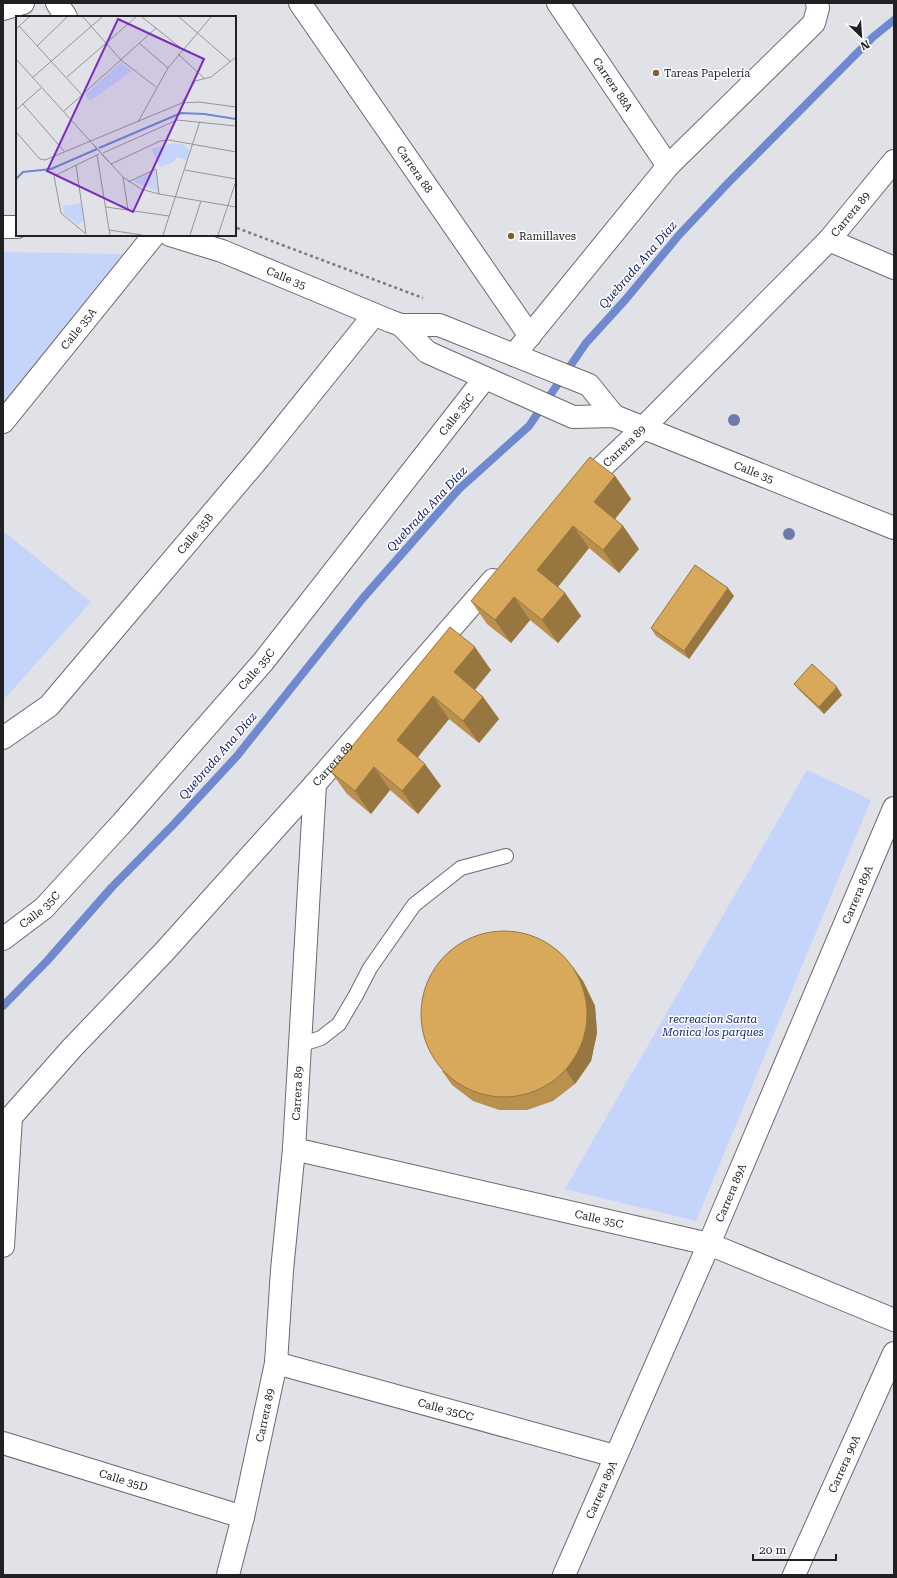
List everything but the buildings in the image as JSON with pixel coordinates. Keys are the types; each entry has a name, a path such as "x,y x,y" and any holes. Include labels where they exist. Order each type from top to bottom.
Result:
{"street":[{"path":"3,8 23,3"},
{"path":"57,3 65,16"},
{"name":"Carrera 88","path":"300,3 536,329"},
{"name":"Carrera 88A","path":"558,3 668,166"},
{"path":"514,355 668,166 814,23 818,6"},
{"name":"Carrera 89","path":"569,498 643,428 829,240 894,161"},
{"path":"3,227 16,226"},
{"name":"Calle 35A","path":"3,422 153,236"},
{"name":"Calle 35","path":"176,236 217,243 374,315 400,325 439,324 541,365 589,385 614,416"},
{"path":"829,240 894,268"},
{"name":"Calle 35B","path":"3,738 49,706 259,458 374,315"},
{"name":"Calle 35","path":"400,325 427,352 573,417 614,416 894,528"},
{"name":"Calle 35C","path":"3,939 44,908 122,823 262,662 485,378"},
{"name":"Carrera 89","path":"229,1575 276,1363 282,1270 294,1149 315,784 504,568"},
{"path":"3,1246 7,1120 72,1048 164,952 315,784"},
{"name":"Carrera 89A","path":"564,1575 709,1244 894,808"},
{"name":"Calle 35C","path":"294,1149 709,1244 894,1320"},
{"name":"Carrera 90A","path":"794,1575 894,1353"},
{"name":"Calle 35CC","path":"276,1363 615,1456"},
{"name":"Calle 35D","path":"3,1443 243,1517"}],"lane":[{"path":"300,1045 322,1038 339,1024 370,968 414,905 461,868 506,856"}],"path":[{"path":"236,227 430,301"}],"green space":[{"path":"3,252 123,254 3,404"},
{"path":"3,531 91,602 3,699"},
{"name":"recreacion Santa Monica los parques","path":"807,770 871,800 696,1221 565,1189"}],"waterway":[{"name":"Quebrada Ana Díaz","path":"3,1006 47,961 112,887 174,824 237,756 363,598 459,489 529,426 586,343 626,299 679,235 728,183 873,37 894,20"}],"place":[{"name":"Tareas Papelería","path":"656,73"},
{"name":"Ramillaves","path":"511,236"}]}
